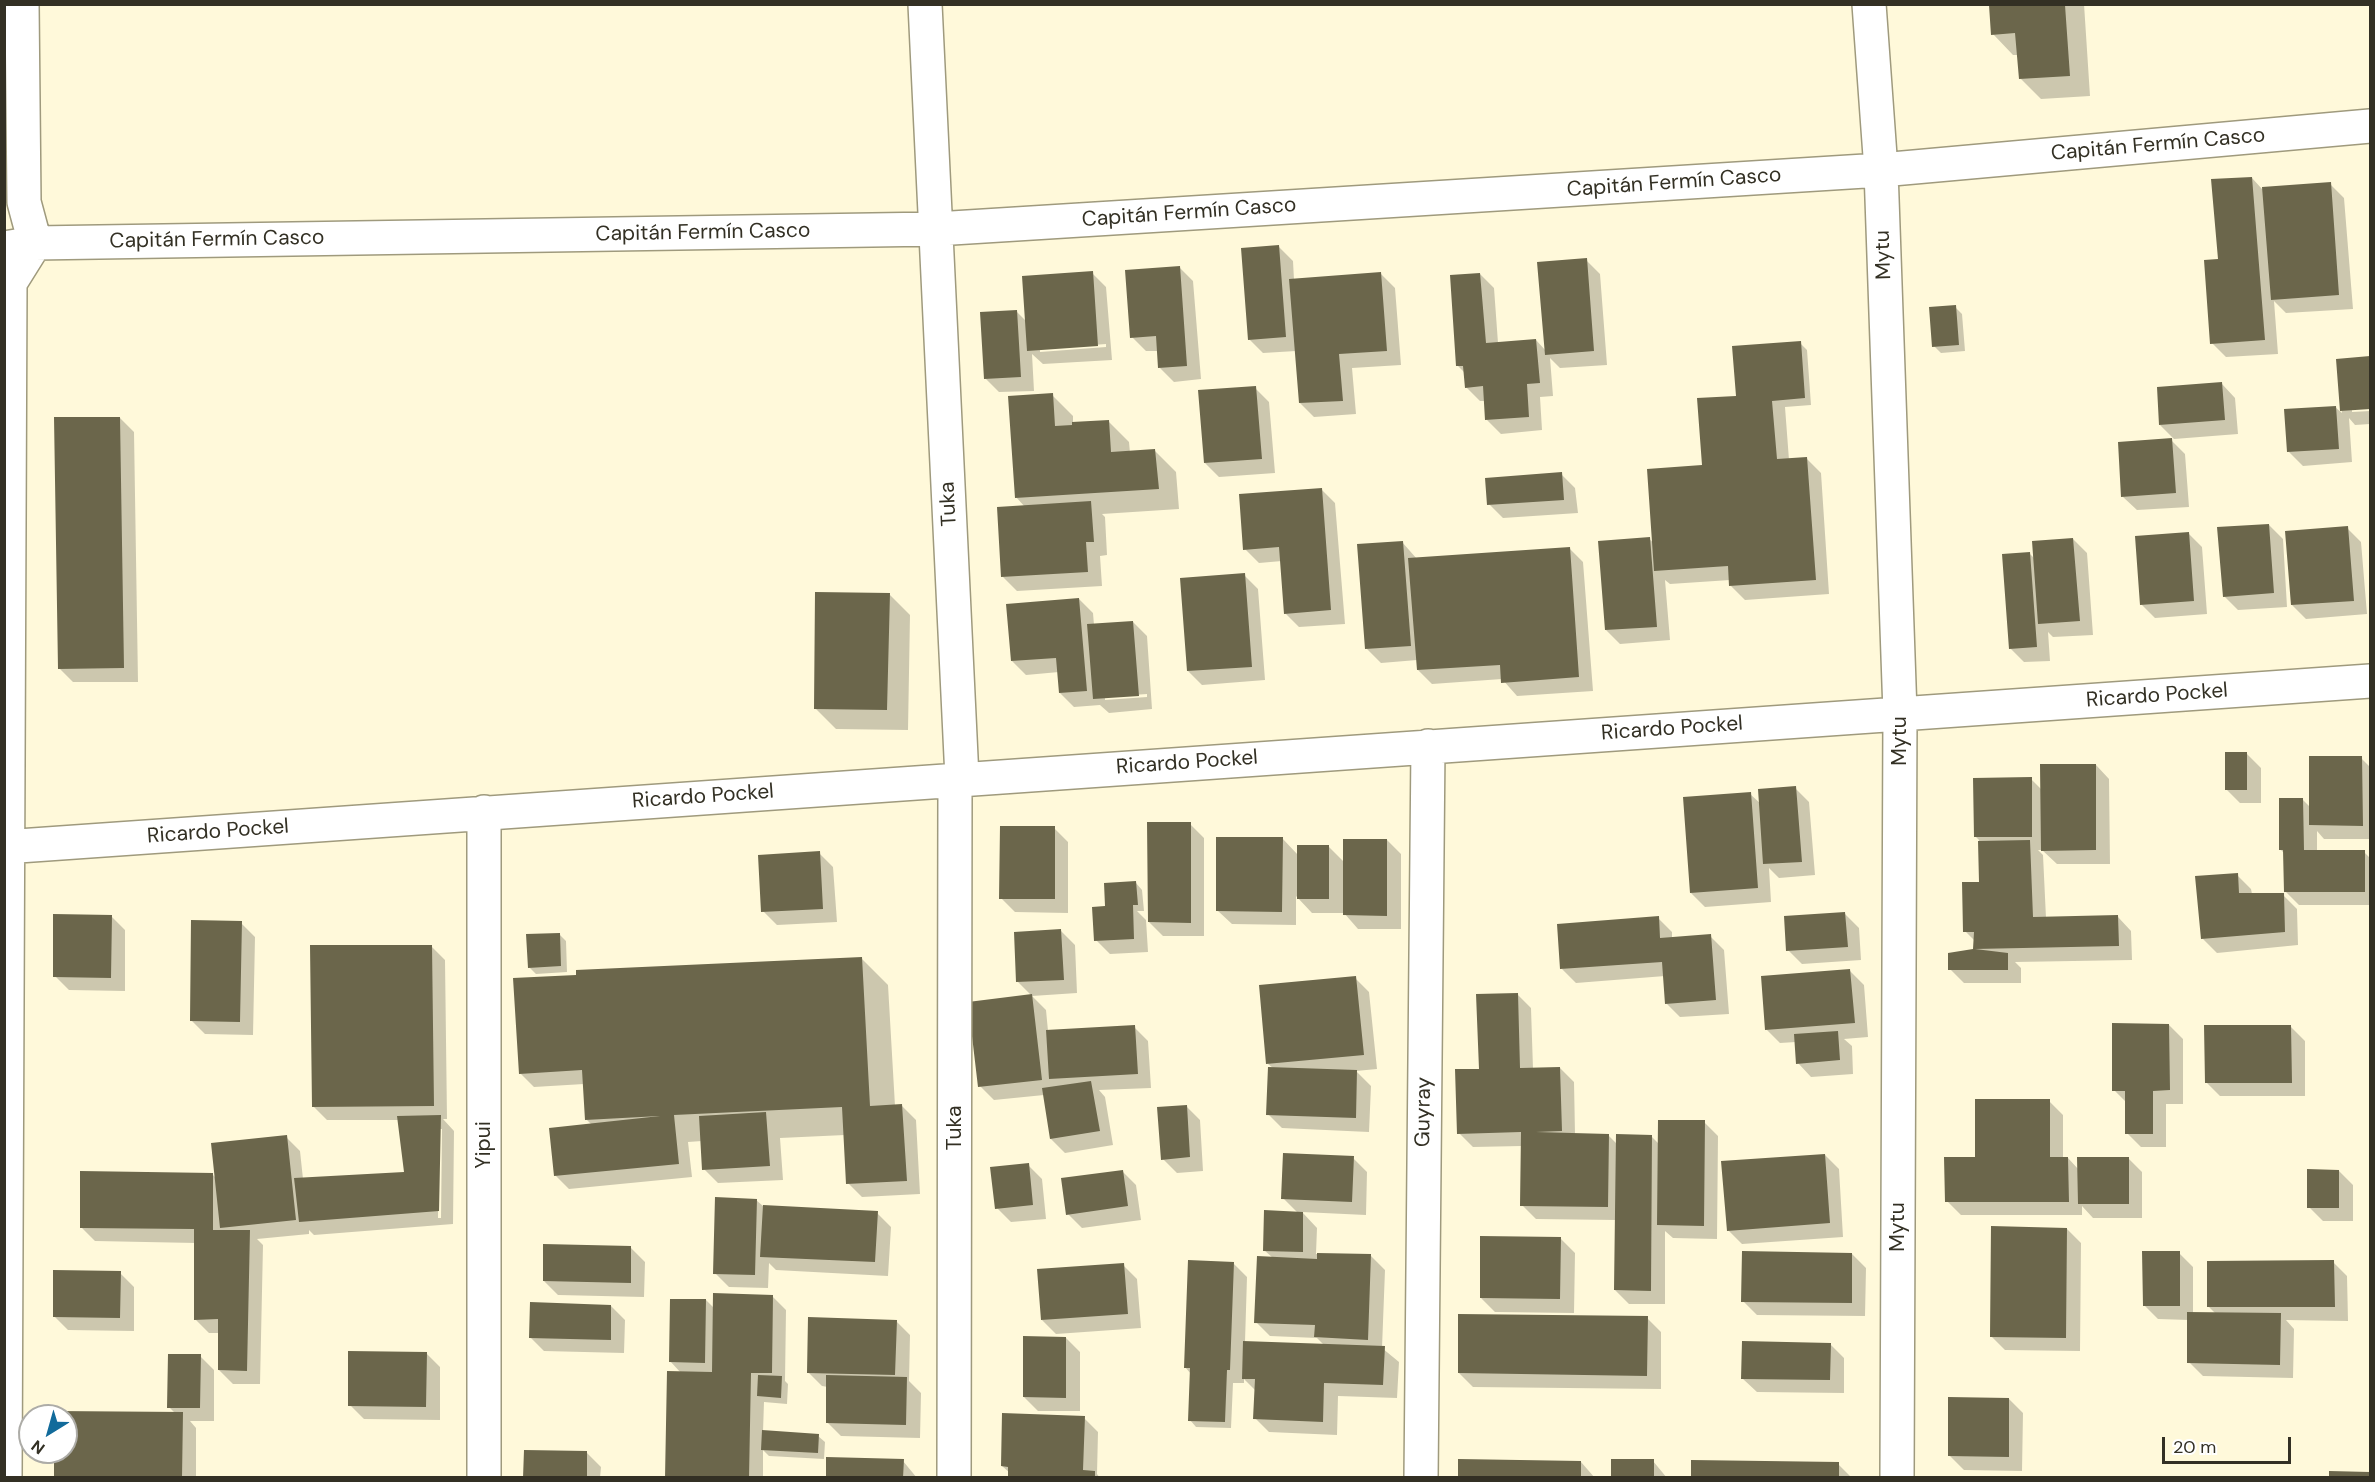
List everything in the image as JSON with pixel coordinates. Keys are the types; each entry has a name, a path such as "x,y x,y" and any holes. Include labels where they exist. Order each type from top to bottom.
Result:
{"street":[{"path":"5,1478 10,283 20,245 24,202 22,4"},
{"name":"Tuka","path":"925,4 959,778 954,1478"},
{"name":"Mytu","path":"1869,4 1881,170 1900,713 1897,1478"},
{"name":"Capitán Fermín Casco","path":"20,245 936,230 1881,170 2370,126"},
{"name":"Ricardo Pockel","path":"7,847 959,778 2370,681"},
{"name":"Guyray","path":"1421,1478 1428,746"},
{"name":"Yipui","path":"484,813 484,1478"}],"building":[{"path":"1989,5 2065,5 2070,76 2019,79 2015,33 1991,35"},
{"path":"2252,177 2265,340 2210,344 2204,260 2218,259 2211,179"},
{"path":"2331,182 2339,295 2271,300 2262,187"},
{"path":"1279,245 1286,337 1248,340 1241,248"},
{"path":"1587,258 1594,351 1545,355 1537,262"},
{"path":"1180,266 1187,366 1158,368 1156,336 1130,338 1125,270"},
{"path":"1093,271 1098,346 1027,351 1022,276"},
{"path":"1381,272 1387,351 1339,354 1343,401 1299,403 1289,279"},
{"path":"1480,273 1486,343 1536,339 1540,383 1527,384 1529,417 1485,420 1483,386 1465,388 1463,366 1456,366 1450,275"},
{"path":"1956,305 1959,345 1932,347 1929,307"},
{"path":"1017,310 1021,377 984,379 980,312"},
{"path":"1801,341 1805,398 1772,401 1777,459 1807,457 1816,580 1729,586 1728,566 1654,571 1647,469 1702,465 1697,398 1736,396 1732,346"},
{"path":"2370,356 2370,409 2340,411 2336,359"},
{"path":"2222,382 2225,420 2159,425 2157,387"},
{"path":"1256,386 1262,459 1204,463 1198,390"},
{"path":"1053,393 1055,426 1072,425 1072,422 1109,420 1111,452 1155,449 1159,489 1015,498 1008,396"},
{"path":"2336,406 2339,449 2287,452 2284,409"},
{"path":"54,417 120,417 124,668 58,669"},
{"path":"2172,438 2176,493 2121,497 2118,442"},
{"path":"1562,472 1564,500 1487,505 1485,478"},
{"path":"1322,488 1331,610 1284,614 1279,547 1243,550 1239,494"},
{"path":"1091,501 1094,542 1086,542 1088,572 1001,577 997,507"},
{"path":"2269,524 2274,593 2223,597 2217,527"},
{"path":"2348,526 2354,601 2291,605 2285,531"},
{"path":"2189,532 2194,601 2140,605 2135,536"},
{"path":"1650,537 1657,627 1605,630 1598,541"},
{"path":"2073,538 2080,621 2038,624 2032,541"},
{"path":"1403,541 1411,646 1365,649 1357,544"},
{"path":"1570,547 1579,677 1501,683 1500,665 1417,670 1408,558"},
{"path":"2030,552 2037,647 2009,649 2002,554"},
{"path":"1245,573 1252,667 1187,671 1180,578"},
{"path":"815,592 890,593 887,710 814,709"},
{"path":"1079,598 1087,691 1059,693 1056,658 1011,661 1006,604"},
{"path":"1133,621 1139,696 1093,699 1087,624"},
{"path":"2225,752 2247,752 2247,790 2225,790"},
{"path":"2309,756 2362,756 2363,826 2309,825"},
{"path":"2040,764 2096,764 2096,850 2041,851"},
{"path":"2032,777 2032,837 1974,837 1973,778"},
{"path":"1796,786 1802,862 1763,864 1758,789"},
{"path":"1751,792 1758,888 1690,893 1683,797"},
{"path":"2279,798 2303,798 2304,850 2365,850 2365,892 2284,892 2283,850 2279,850"},
{"path":"1147,822 1191,822 1191,923 1148,922"},
{"path":"1000,826 1055,826 1055,899 999,899"},
{"path":"1216,837 1283,837 1282,912 1216,911"},
{"path":"1343,839 1387,839 1387,916 1343,915"},
{"path":"2030,840 2033,917 2118,915 2119,946 1975,949 2008,953 2008,970 1948,970 1948,953 1973,949 1974,932 1963,932 1962,882 1979,882 1978,841"},
{"path":"1297,845 1329,845 1329,899 1297,899"},
{"path":"820,851 823,909 761,912 758,855"},
{"path":"2238,873 2239,893 2284,893 2285,932 2201,939 2195,876"},
{"path":"1136,881 1138,905 1133,905 1134,939 1094,941 1092,907 1105,906 1104,883"},
{"path":"1845,912 1848,947 1786,951 1784,916"},
{"path":"53,914 112,915 111,978 53,977"},
{"path":"1659,916 1660,938 1711,934 1716,1000 1665,1004 1662,962 1560,969 1557,924"},
{"path":"191,920 242,921 240,1022 190,1021"},
{"path":"1061,929 1064,980 1016,982 1014,932"},
{"path":"560,933 561,966 528,968 526,934"},
{"path":"310,945 432,945 434,1106 312,1107"},
{"path":"862,957 870,1106 902,1104 907,1181 846,1184 842,1107 674,1115 679,1164 554,1176 549,1128 660,1116 585,1120 582,1070 519,1074 513,978 576,975 576,970"},
{"path":"1850,969 1855,1023 1765,1030 1761,976"},
{"path":"1356,976 1364,1055 1266,1064 1259,985"},
{"path":"1518,993 1520,1068 1560,1067 1562,1131 1536,1132 1609,1134 1608,1207 1520,1206 1521,1132 1457,1134 1455,1069 1479,1069 1476,994"},
{"path":"1032,994 1042,1080 978,1087 968,1002"},
{"path":"2112,1023 2169,1024 2170,1090 2153,1091 2153,1134 2125,1134 2125,1091 2112,1091"},
{"path":"1135,1025 1138,1074 1049,1079 1046,1030"},
{"path":"2204,1025 2291,1025 2292,1083 2205,1083"},
{"path":"1838,1031 1840,1060 1796,1064 1794,1034"},
{"path":"1268,1067 1357,1070 1356,1118 1266,1115"},
{"path":"1091,1081 1100,1131 1050,1139 1042,1088"},
{"path":"1975,1099 2050,1099 2050,1157 2068,1157 2069,1202 1945,1202 1944,1157 1975,1157"},
{"path":"1187,1105 1190,1157 1161,1160 1157,1107"},
{"path":"766,1112 770,1166 702,1170 699,1116"},
{"path":"441,1115 439,1211 299,1222 294,1178 404,1172 397,1116"},
{"path":"1658,1120 1705,1120 1704,1226 1657,1225"},
{"path":"1616,1134 1652,1135 1651,1291 1614,1290"},
{"path":"287,1135 296,1220 220,1228 211,1143"},
{"path":"1283,1153 1354,1156 1352,1202 1281,1199"},
{"path":"1825,1154 1830,1223 1727,1231 1721,1161"},
{"path":"2077,1157 2129,1157 2129,1204 2078,1204"},
{"path":"1029,1163 1033,1205 995,1209 990,1167"},
{"path":"2307,1169 2339,1170 2339,1208 2307,1208"},
{"path":"1123,1170 1128,1206 1066,1215 1061,1178"},
{"path":"80,1171 213,1173 213,1230 250,1230 247,1371 218,1370 218,1319 194,1320 194,1229 80,1228"},
{"path":"715,1197 757,1199 755,1275 713,1274"},
{"path":"763,1205 878,1211 875,1262 760,1257"},
{"path":"1264,1210 1303,1212 1303,1252 1263,1251"},
{"path":"1991,1226 2067,1228 2066,1338 1990,1337"},
{"path":"1480,1236 1561,1237 1560,1299 1480,1298"},
{"path":"543,1244 631,1246 631,1283 543,1281"},
{"path":"1742,1251 1852,1253 1852,1303 1741,1302"},
{"path":"2142,1251 2180,1251 2180,1306 2143,1306"},
{"path":"1317,1253 1371,1254 1368,1340 1314,1337 1315,1325 1254,1323 1257,1256 1317,1259"},
{"path":"1188,1260 1234,1262 1230,1370 1227,1370 1225,1422 1188,1421 1190,1368 1184,1368"},
{"path":"2334,1260 2335,1307 2207,1307 2207,1261"},
{"path":"1124,1263 1128,1314 1041,1320 1037,1269"},
{"path":"53,1270 121,1271 120,1318 53,1317"},
{"path":"713,1293 773,1295 772,1373 751,1373 749,1478 665,1478 667,1371 712,1372"},
{"path":"670,1299 706,1299 705,1363 669,1362"},
{"path":"530,1302 611,1305 611,1340 529,1338"},
{"path":"2187,1312 2281,1313 2280,1365 2187,1363"},
{"path":"1458,1314 1648,1316 1647,1376 1458,1373"},
{"path":"808,1317 897,1320 895,1375 807,1373"},
{"path":"1023,1336 1066,1337 1066,1398 1023,1397"},
{"path":"1243,1341 1385,1346 1383,1385 1324,1383 1323,1422 1253,1419 1255,1379 1242,1379"},
{"path":"1742,1341 1831,1343 1830,1380 1741,1379"},
{"path":"348,1351 427,1352 426,1407 348,1406"},
{"path":"168,1354 201,1354 200,1408 167,1408"},
{"path":"758,1375 782,1376 781,1398 757,1396"},
{"path":"826,1375 907,1377 906,1425 826,1423"},
{"path":"1948,1397 2009,1398 2009,1457 1948,1456"},
{"path":"78,1411 183,1412 182,1478 54,1478 54,1464 78,1464"},
{"path":"1002,1413 1085,1416 1083,1470 1095,1471 1095,1478 1008,1478 1008,1467 1001,1466"},
{"path":"762,1430 819,1434 818,1453 761,1450"},
{"path":"524,1450 587,1451 587,1478 523,1478"},
{"path":"826,1457 904,1459 903,1478 826,1478"},
{"path":"1458,1459 1581,1461 1581,1478 1458,1478"},
{"path":"1611,1459 1654,1459 1654,1478 1611,1478"},
{"path":"1691,1460 1839,1462 1839,1478 1691,1478"},
{"path":"2329,1471 2370,1472 2370,1478 2329,1478"}]}
